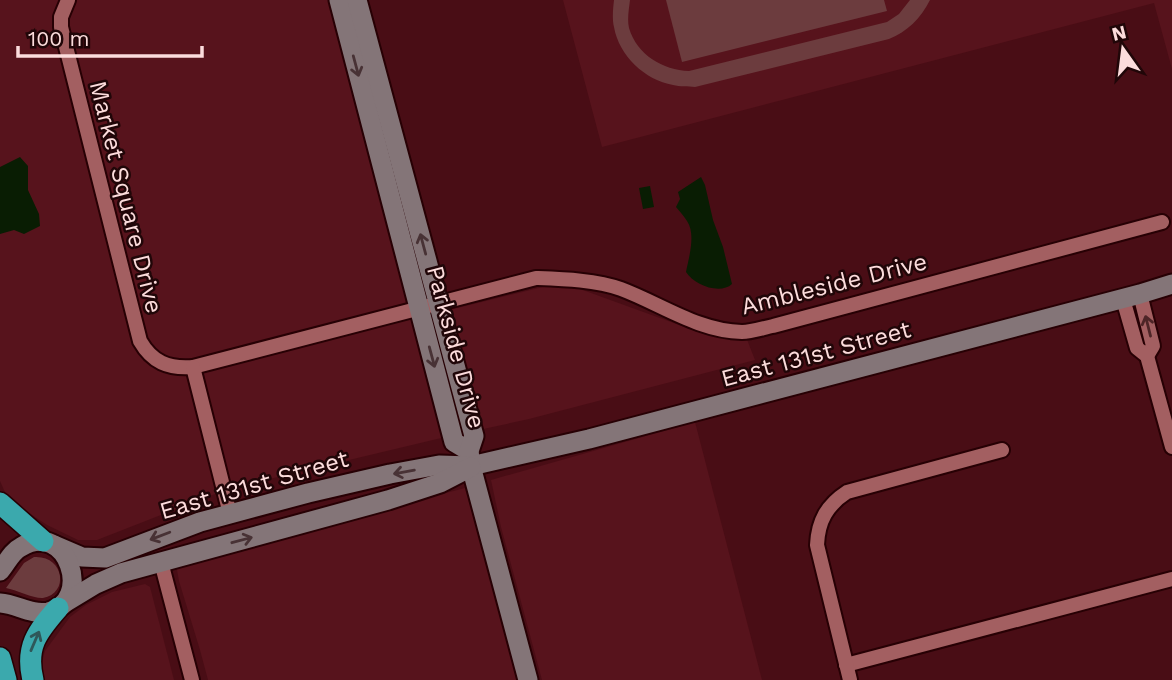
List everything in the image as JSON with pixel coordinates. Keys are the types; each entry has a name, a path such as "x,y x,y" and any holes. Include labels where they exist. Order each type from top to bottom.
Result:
{"highway":[{"path":"0,503 49,543"},
{"path":"33,680 30,664 32,646 40,629 60,606"},
{"path":"0,658 6,680"}],"street":[{"name":"Market Square Drive","path":"68,0 61,17 61,27 72,76 140,341 148,354 155,358"},
{"name":"Parkside Drive","path":"339,0 429,307 474,436 470,459 528,680"},
{"name":"Parkside Drive","path":"357,0 429,307"},
{"name":"Ambleside Drive","path":"155,358 164,364 180,368 193,367 536,278 570,279 619,288 716,329 745,332 1162,222"},
{"name":"East 131st Street","path":"49,543 82,557 105,558 171,532 308,493 390,474 589,439 1172,284"},
{"path":"1131,296 1153,346 1147,356 1172,447"},
{"path":"193,367 230,514"},
{"path":"1002,450 847,492 837,498 824,513 817,534 817,545 848,673 1172,579"},
{"name":"East 131st Street","path":"60,606 108,579 440,484 470,459"},
{"path":"0,571 18,548 33,542 49,543 65,555 72,575 69,596 60,606 39,613 0,603"},
{"path":"161,562 192,680"}],"shaded area":[{"path":"0,0 348,0 429,315 547,286 580,289 704,334 746,337 755,360 529,419 261,481 212,495 97,540 78,540 47,525 8,499 0,481"},
{"path":"563,0 1172,0 1172,69 1154,3 602,147"},
{"path":"614,0 630,0 629,28 638,46 645,53 670,68 689,71 887,22 899,14 910,0 930,0 913,24 889,39 695,87 676,86 653,78 627,57 617,38 613,21"},
{"path":"666,0 884,0 887,11 682,62"},
{"path":"20,157 28,166 28,190 39,214 40,226 24,234 14,230 0,234 0,167"},
{"path":"701,177 732,284 721,289 701,284 686,272 691,232 687,221 676,207 680,199 678,192"},
{"path":"650,186 654,207 643,209 639,188"},
{"path":"695,422 762,680 542,680 491,480"},
{"path":"465,488 519,680 208,680 176,564"},
{"path":"34,557 44,558 57,568 60,582 52,595 35,597 6,588 24,563"},
{"path":"145,584 150,587 174,680 43,680 41,666 45,651 70,617 86,605 112,592"}]}
